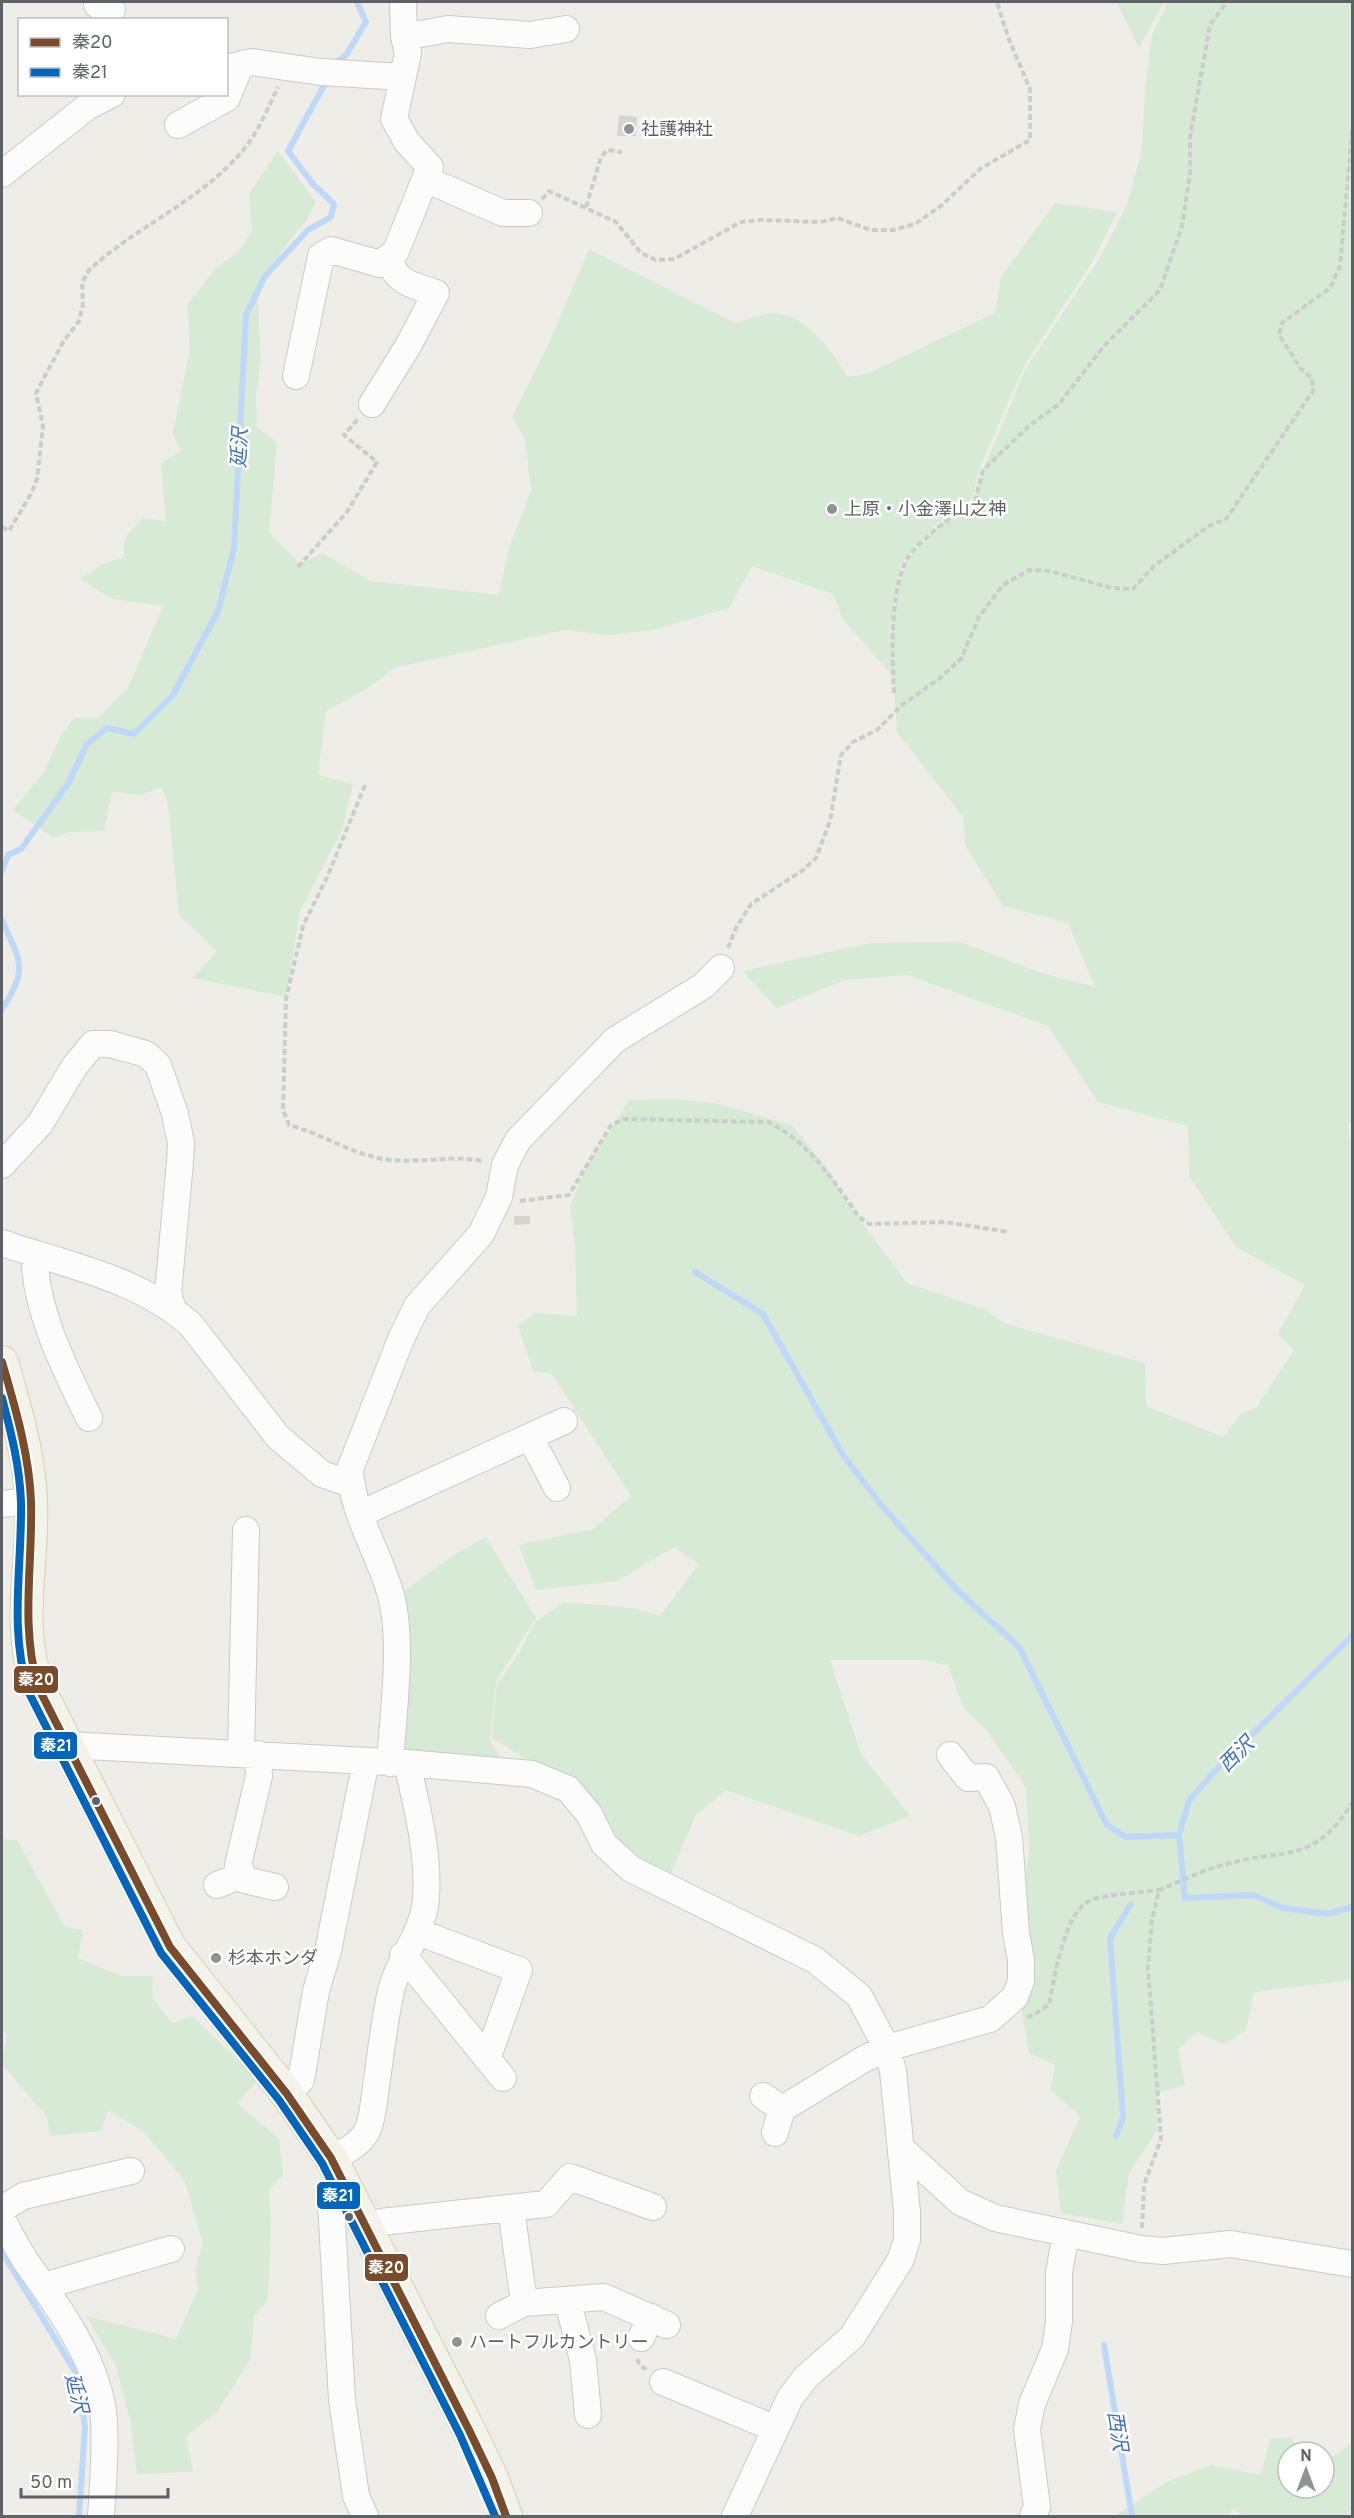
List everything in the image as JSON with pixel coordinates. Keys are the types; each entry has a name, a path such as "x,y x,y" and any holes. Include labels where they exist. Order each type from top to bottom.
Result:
{"main road":[{"path":"2,1362 24,1443 16,1502 31,1561 25,1633 27,1652 38,1687 170,1947 287,2094 336,2169 469,2430 492,2478 506,2517"}],"street":[{"path":"296,376 321,256 332,250 380,264 391,257 396,251 430,167 407,142 394,119 408,53 404,37 403,2"},
{"path":"404,37 448,29 530,35 566,29"},
{"path":"228,93 233,67 252,62 333,72 402,76"},
{"path":"2,174 87,107 108,96"},
{"path":"177,125 227,96"},
{"path":"424,179 502,213 529,213"},
{"path":"372,404 408,346 436,293 401,280 391,268 391,257"},
{"path":"287,2094 301,2080 316,1991 388,1762 396,1632 390,1593 360,1514 351,1484 350,1469 401,1339 417,1306 481,1234 498,1197 505,1165 518,1140 615,1040 703,986 721,968"},
{"path":"2,1165 40,1124 74,1067 93,1044 110,1044 146,1054 158,1065 175,1114 181,1143 168,1293 174,1310"},
{"path":"2,1242 124,1283 174,1310 191,1325 278,1437 322,1474 351,1484"},
{"path":"35,1254 34,1270 56,1350 89,1418"},
{"path":"360,1514 564,1421"},
{"path":"530,1437 557,1488"},
{"path":"246,1530 249,1754 259,1776 238,1865 244,1880 275,1887"},
{"path":"67,1745 388,1762 532,1774 568,1789 590,1814 604,1844 631,1869 815,1960 859,1996 887,2048 893,2071 907,2212 907,2240 901,2259 852,2337 806,2377 790,2398 774,2428 735,2517"},
{"path":"775,2133 773,2102 887,2048 990,2019 1015,1997 1021,1981 1009,1837 1002,1806 986,1777 968,1778 950,1755"},
{"path":"365,2517 356,2496 342,2400 332,2203 336,2169 366,2132 373,2109 392,1988 403,1955 418,1932 426,1900 426,1864 422,1831 388,1762"},
{"path":"218,1885 242,1875"},
{"path":"403,1955 495,2068 519,1970 418,1932"},
{"path":"901,2148 960,2202 995,2218 1141,2249 1162,2251 1231,2244 1353,2264"},
{"path":"2,2209 23,2196 81,2191 131,2171"},
{"path":"368,2231 381,2222 546,2204 570,2177 653,2207"},
{"path":"511,2208 524,2302"},
{"path":"2,2219 28,2266 49,2291 86,2359 104,2420 101,2517"},
{"path":"1033,2517 1037,2507 1027,2429 1032,2404 1055,2349 1059,2321 1059,2273 1066,2233"},
{"path":"49,2291 54,2283 122,2272 171,2249"},
{"path":"499,2316 524,2302 568,2302 604,2297 653,2327"},
{"path":"568,2302 583,2360 588,2415"},
{"path":"663,2382 774,2428"}],"path":[{"path":"529,213 549,191 616,222 641,253 657,260 674,259 741,222 761,220 820,222 838,218 870,230 893,230 915,224 942,205 980,169 1030,140 1030,89 1008,37 998,2"},
{"path":"894,693 892,647 904,563 939,525 975,500 983,470 1029,425 1059,404 1104,346 1160,290 1182,226 1190,174 1190,137 1210,26 1227,2"},
{"path":"2,527 9,531 31,494 37,479 43,426 36,393 63,342 79,321 83,303 82,283 89,270 171,208 201,190 228,167 257,130 289,67"},
{"path":"721,968 736,928 751,904 803,870 816,858 830,821 841,755 853,742 877,730 902,705 940,678 961,659 979,617 1003,585 1029,570 1050,571 1112,588 1132,589 1146,578 1154,567 1209,526 1226,519 1313,391 1312,378 1301,369 1280,335 1282,323 1330,288 1340,266 1353,131"},
{"path":"586,207 601,157 607,150 622,152"},
{"path":"298,567 347,512 377,462 344,435 372,404"},
{"path":"365,785 328,875 303,926 286,999 283,1110 289,1125 308,1130 349,1149 390,1160 461,1157 505,1165"},
{"path":"498,1197 518,1201 568,1195 611,1125 624,1119 768,1122 784,1130 811,1154 859,1217 869,1224 945,1222 1009,1232"},
{"path":"990,2019 1006,2020 1033,2016 1049,2004 1066,1933 1080,1909 1089,1900 1158,1890 1222,1865 1306,1850 1328,1837 1353,1803"},
{"path":"1141,2249 1144,2185 1161,2139 1148,1968 1152,1920 1158,1890"}],"green space":[{"path":"1117,2 1164,2 1139,48"},
{"path":"1168,2 1352,2 1352,1122 1348,1123 1352,1157 1352,1980 1254,1992 1246,2030 1224,2044 1197,2032 1178,2049 1185,2085 1157,2093 1157,2130 1129,2173 1122,2224 1061,2213 1056,2171 1080,2116 1050,2090 1055,2065 1029,2053 1022,2012 1026,1964 1021,1916 1029,1849 1026,1787 986,1730 964,1708 948,1666 926,1660 830,1660 861,1754 910,1816 859,1836 726,1790 696,1815 669,1877 634,1858 548,1772 492,1738 497,1685 519,1653 535,1622 564,1602 634,1608 660,1616 699,1564 674,1547 617,1581 536,1590 519,1545 593,1529 631,1496 552,1374 533,1371 518,1325 536,1313 577,1316 575,1245 570,1207 583,1173 629,1100 676,1099 715,1103 792,1125 825,1166 851,1208 907,1283 984,1309 1004,1323 1145,1363 1146,1406 1223,1437 1241,1414 1256,1408 1294,1350 1278,1334 1305,1285 1236,1247 1189,1176 1188,1126 1098,1102 1048,1026 907,975 845,980 776,1008 743,971 870,943 960,942 1041,973 1095,987 1068,923 1003,906 965,845 963,817 897,732 893,676 842,618 833,594 752,566 729,608 653,630 608,635 564,630 394,668 371,686 326,711 318,775 353,784 342,830 300,911 286,997 193,978 217,951 179,915 168,804 162,787 140,795 112,792 104,831 69,832 54,838 13,810 44,772 61,736 74,718 98,718 129,686 163,606 113,599 79,579 107,562 124,558 124,539 142,518 166,521 161,463 180,451 173,433 190,349 187,305 217,267 239,251 252,231 249,194 278,151 316,202 306,221 283,249 257,289 261,360 256,396 257,428 277,442 269,532 300,564 322,553 371,581 499,595 509,548 531,491 525,438 512,417 549,343 589,249 735,323 772,313 796,319 807,326 826,345 848,377 869,373 995,313 1001,277 1055,203 1117,212 1091,264 1024,366 980,467 972,498 935,526 901,563 890,628 892,655 891,628 904,563 939,525 975,500 983,470 1026,368 1101,256 1127,205 1142,150 1145,90 1152,35"},
{"path":"486,1537 536,1618 496,1682 490,1741 503,1762 439,1757 404,1750 398,1740 399,1595 455,1554"},
{"path":"2,1839 17,1840 65,1927 83,1930 78,1958 121,1976 153,1976 152,1997 172,2023 193,2016 258,2080 237,2103 279,2139 283,2175 269,2189 271,2230 268,2301 254,2316 250,2360 217,2412 186,2436 193,2472 137,2474 130,2419 116,2366 86,2316 176,2339 198,2289 195,2269 203,2244 185,2181 144,2132 108,2110 101,2131 50,2136 47,2117 2,2064 7,2034 2,2029"},
{"path":"1290,2437 1293,2440 1276,2440 1276,2500 1336,2500 1336,2454 1352,2443 1352,2508 1345,2516 1243,2516 1233,2508 1228,2516 1115,2516 1167,2482 1211,2465 1261,2475 1270,2439"}],"building":[{"path":"619,115 637,117 636,136 617,136"},
{"path":"514,1216 530,1216 530,1224 514,1225"}],"waterway":[{"name":"延沢","path":"333,65 346,55 366,22 357,2"},
{"name":"延沢","path":"2,871 8,855 21,849 68,784 87,744 107,728 134,734 173,695 218,611 234,548 246,315 265,276 308,230 331,217 334,204 312,183 288,151 327,80"},
{"name":"延沢","path":"2,920 19,965 16,984 2,1009"},
{"path":"695,1272 763,1314 843,1455 882,1506 957,1590 1019,1647 1107,1825 1126,1837 1179,1835"},
{"name":"西沢","path":"1352,1636 1214,1772 1189,1801 1179,1835 1185,1898 1253,1895 1283,1908 1328,1914 1352,1907"},
{"name":"西沢","path":"1116,2136 1123,2117 1110,1938 1131,1904"},
{"name":"延沢","path":"2,2252 78,2376 85,2427 79,2516"},
{"name":"西沢","path":"1104,2345 1132,2516"}],"transit line":[{"name":"秦20","path":"2,1362 21,1430 30,1483 28,1617 38,1687 170,1947 287,2094 331,2158 469,2430 492,2478 506,2516"},
{"name":"秦21","path":"2,1398 19,1476 21,1527 18,1621 22,1667 28,1691 161,1953 279,2100 322,2163 460,2435 495,2516"}],"place":[{"name":"社護神社","path":"629,129"},
{"name":"上原・小金澤山之神","path":"832,509"},
{"name":"杉本ホンダ","path":"216,1958"},
{"name":"ハートフルカントリー","path":"457,2342"}]}
